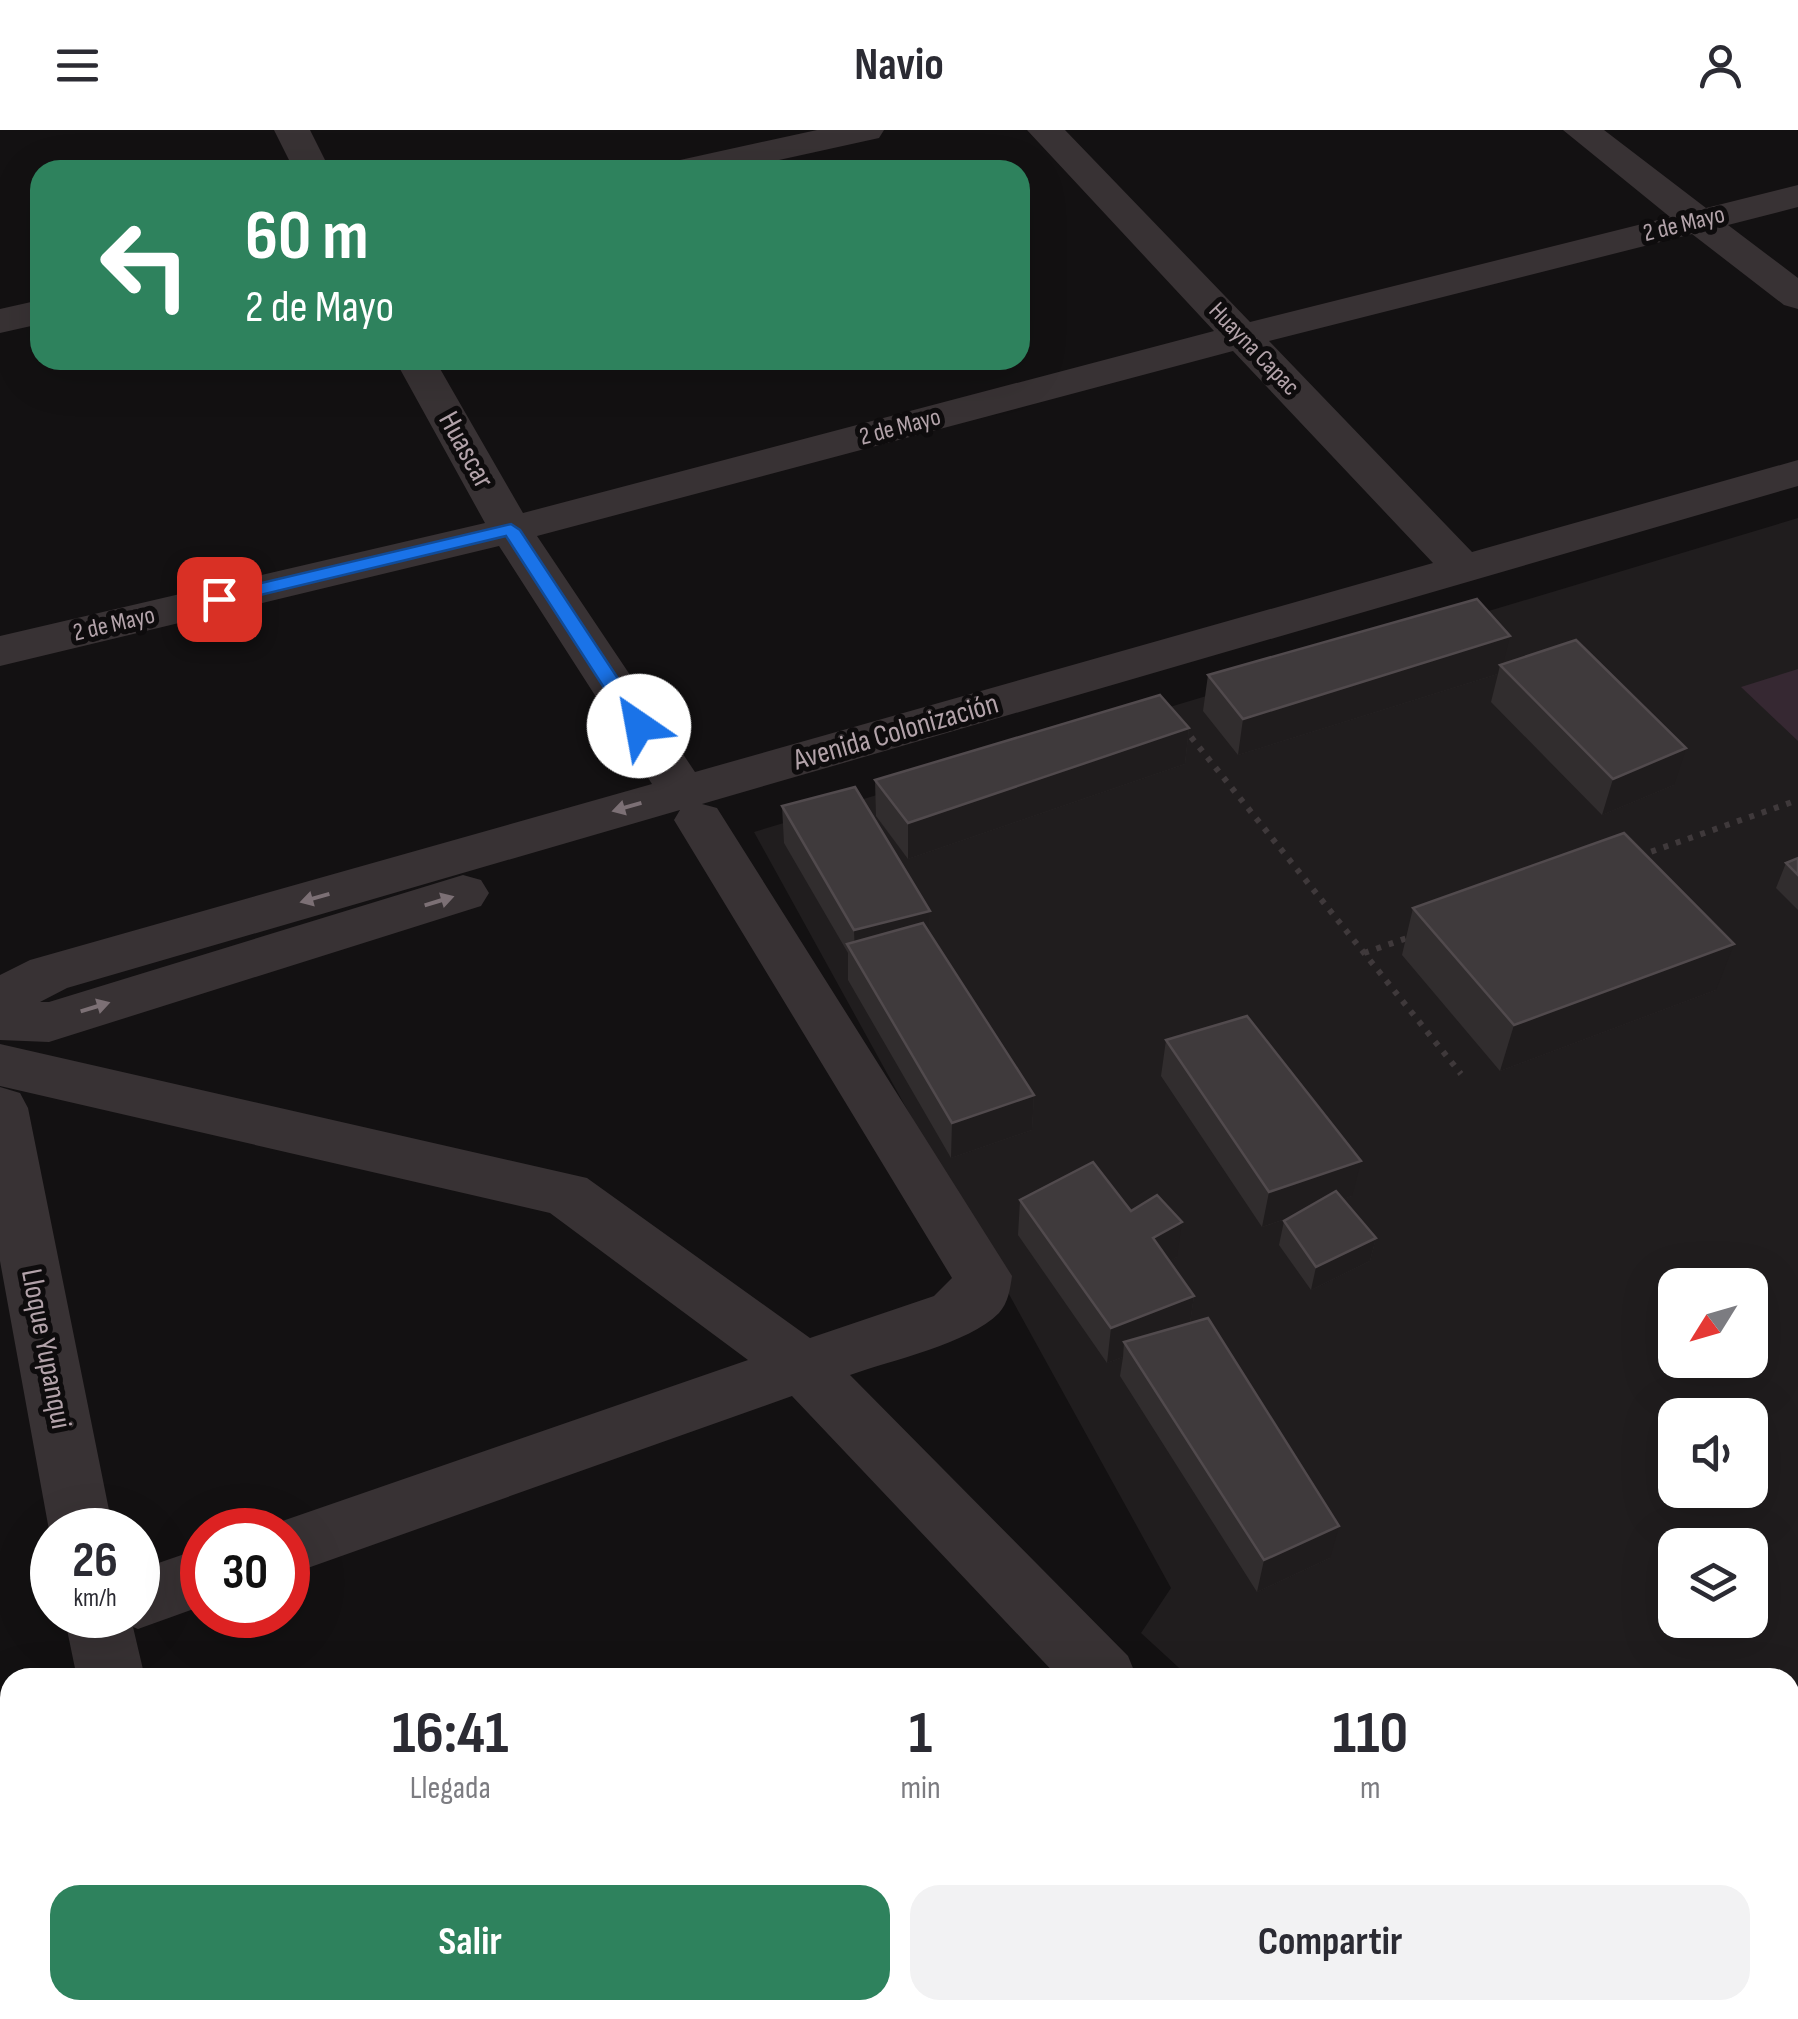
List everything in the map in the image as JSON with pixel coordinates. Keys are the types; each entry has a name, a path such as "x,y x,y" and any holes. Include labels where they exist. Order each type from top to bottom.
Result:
{"street":[{"path":"292,130 307,160"},
{"path":"730,160 866,130"},
{"name":"Huayna Capac","path":"1045,130 1462,569"},
{"path":"1581,130 1798,298"},
{"name":"2 de Mayo","path":"0,651 511,530 1242,336 1798,196"},
{"path":"0,321 30,314"},
{"name":"Huascar","path":"310,1539 954,1313 980,1294 982,1276 690,806 511,530 421,370"},
{"name":"Avenida Colonización","path":"0,1020 49,1022 690,806 1462,569 1798,473"},
{"name":"Avenida Colonización","path":"0,1002 25,984 50,974 1148,691 1798,504"},
{"path":"0,1065 567,1194 802,1366 1094,1668"},
{"name":"Lloque Yupanqui","path":"0,1108 76,1508"},
{"path":"102,1638 108,1668"}],"path":[{"path":"1148,691 1186,731 1461,1074"},
{"path":"1628,860 1798,800"},
{"path":"1364,953 1421,933"}],"shaded area":[{"path":"1798,518 1798,1668 1179,1668 1141,1633 1171,1588 754,832"},
{"path":"1798,669 1798,741 1741,687"}],"building":[{"path":"1477,599 1510,636 1243,719 1208,675"},
{"path":"1576,640 1686,748 1613,779 1500,665"},
{"path":"1160,695 1189,728 908,823 875,780"},
{"path":"855,787 930,911 854,930 782,806"},
{"path":"1624,833 1734,944 1514,1025 1413,908"},
{"path":"1798,858 1798,875 1786,863"},
{"path":"923,923 1034,1095 952,1123 847,944"},
{"path":"1247,1016 1361,1161 1269,1192 1166,1040"},
{"path":"1093,1162 1131,1211 1157,1195 1182,1222 1153,1238 1194,1296 1111,1328 1020,1200"},
{"path":"1336,1191 1376,1238 1316,1267 1284,1221"},
{"path":"1208,1318 1339,1526 1264,1560 1124,1342"}],"route":[{"path":"219,599 511,530 639,726"}]}
